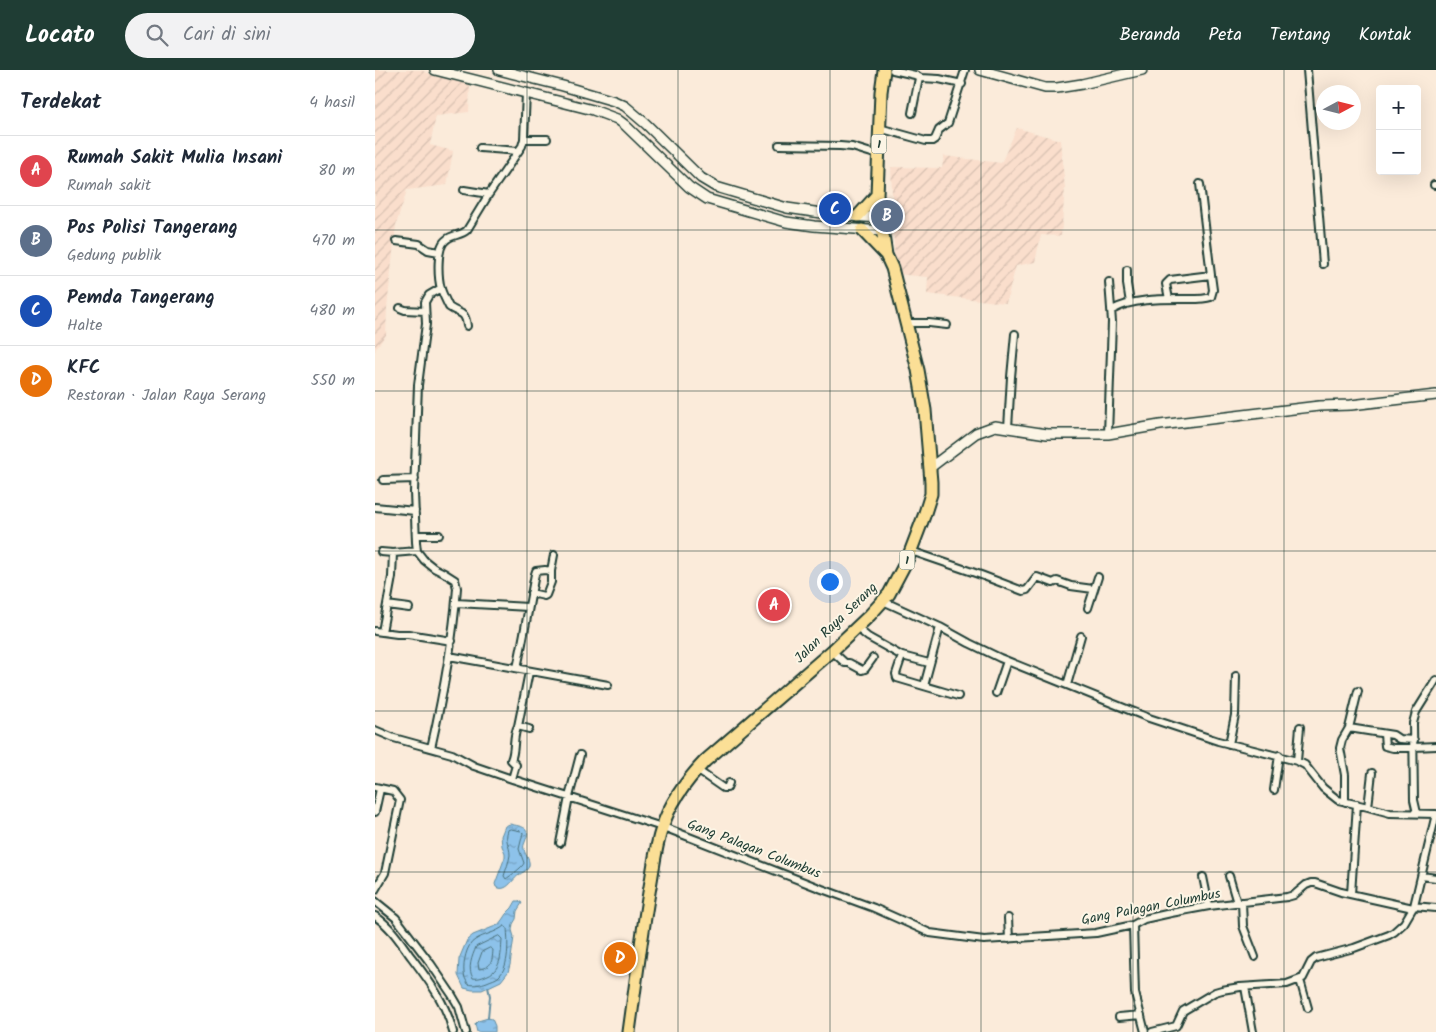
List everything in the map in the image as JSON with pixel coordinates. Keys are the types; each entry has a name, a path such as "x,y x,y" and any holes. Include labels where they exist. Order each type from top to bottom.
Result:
{"highway":[{"name":"Jalan Raya Serang","path":"629,1032 652,875 664,828 686,782 735,734 857,628 889,594 911,551 931,494 931,466 918,370 892,268 886,255 877,195 881,92 884,70"},
{"path":"858,216 877,195"},
{"path":"862,230 886,255"}],"main road":[{"path":"435,70 593,110 617,119 689,187 707,199 785,222 882,231"},
{"path":"499,70 527,73 625,106 640,118 701,178 716,186 787,208 880,218"},
{"path":"980,70 1045,88 1082,84 1142,70"},
{"path":"707,199 716,186"},
{"path":"931,466 976,434 995,426 1047,434 1108,434 1160,425 1319,406 1351,405 1436,395"}],"street":[{"path":"893,70 915,75 919,78 939,79 962,84"},
{"path":"879,128 931,141 935,139 939,130 948,123 965,70"},
{"path":"1307,70 1323,264"},
{"path":"912,113 919,78"},
{"path":"467,326 464,315 449,307 441,288 439,252 441,244 445,240 462,234 467,230 522,146 526,94"},
{"path":"524,139 547,138"},
{"path":"779,145 852,147 878,155"},
{"path":"480,148 518,151"},
{"path":"1112,310 1129,303 1169,299 1197,299 1211,296 1213,290 1200,184"},
{"path":"465,190 489,194"},
{"path":"396,241 419,244 428,250 439,252"},
{"path":"1127,270 1129,303"},
{"path":"1169,299 1166,284 1170,280 1211,275"},
{"path":"1108,434 1112,310 1109,282"},
{"path":"431,748 452,641 457,588 455,580 434,568 417,552 414,492 418,385 426,324 425,302 426,298 441,288"},
{"path":"399,308 425,311"},
{"path":"907,323 929,323 947,326"},
{"path":"1009,428 1015,334"},
{"path":"383,480 415,479"},
{"path":"375,507 415,511"},
{"path":"416,535 439,535"},
{"path":"911,551 1023,591 1027,590 1037,577 1053,583 1057,581 1071,586 1093,589"},
{"path":"381,552 417,552"},
{"path":"382,632 392,577 393,553"},
{"path":"531,593 546,595 551,582 554,555"},
{"path":"517,668 536,571 551,571"},
{"path":"1088,608 1098,577"},
{"path":"883,601 1007,661 1149,718 1229,744 1297,760 1305,765 1331,796 1338,800 1390,814 1436,814 1413,907 1404,923 1394,932 1369,943 1317,958 1311,962 1306,974 1300,980 1287,984 1222,990 1209,995 1183,1011 1176,1026 1152,1032"},
{"path":"456,603 528,607"},
{"path":"387,605 409,608"},
{"path":"924,686 940,627"},
{"path":"857,628 868,637 902,656 929,663"},
{"path":"375,631 452,641"},
{"path":"1067,685 1081,636"},
{"path":"832,651 845,664 849,663 863,670 873,658"},
{"path":"449,656 608,685"},
{"path":"902,656 895,674 897,678 958,696"},
{"path":"996,693 1007,661"},
{"path":"512,780 516,764 511,760 515,746 515,732 519,726 529,672"},
{"path":"1229,744 1235,715 1236,676"},
{"path":"1417,813 1414,800 1413,723 1416,712 1436,680"},
{"path":"1345,802 1345,775 1340,748 1349,728 1359,691"},
{"path":"519,726 529,729"},
{"path":"1297,760 1300,727"},
{"path":"1349,728 1393,735 1414,745"},
{"name":"Gang Palagan Columbus","path":"375,730 394,738 452,754 474,766 512,780 664,828 874,908 930,933 984,940 1096,933 1133,925 1143,919 1209,906 1294,895 1311,883 1320,884 1334,890 1413,907 1436,908"},
{"path":"1384,734 1385,746 1393,748 1414,745 1436,746"},
{"path":"560,843 580,755"},
{"path":"1274,790 1279,755"},
{"path":"697,770 723,788 727,788 729,783"},
{"path":"1368,807 1372,773"},
{"path":"375,812 377,788 393,791 400,800 385,873 375,890"},
{"path":"1351,894 1357,804"},
{"path":"1229,876 1240,903 1243,926 1255,957"},
{"path":"1422,876 1436,878"},
{"path":"1203,877 1209,906"},
{"path":"375,901 395,918 417,945 452,995 459,1008 466,1032"},
{"path":"375,916 388,926 439,997 453,1032"},
{"path":"388,926 395,918"},
{"path":"1008,918 1009,939"},
{"path":"1133,925 1135,993 1145,1032"},
{"path":"1300,980 1308,1008"},
{"path":"1245,988 1253,1032"},
{"path":"1119,1017 1141,1015"}],"shaded area":[{"path":"375,70 420,70 436,76 470,83 469,112 436,116 430,145 453,151 447,185 407,190 396,225 386,335 375,352"},
{"path":"1017,128 1060,140 1065,188 1061,236 1041,235 1035,262 1016,266 1006,303 927,294 928,277 895,274 891,167 942,168 944,156 1001,163"}],"water":[{"path":"510,824 525,828 526,830 527,837 524,847 529,865 508,886 500,888 496,887 495,884 505,857 501,836 505,826"},
{"path":"516,901 522,903 513,924 514,937 508,972 501,981 482,990 464,988 458,975 459,959 467,940 473,935 498,925"},
{"path":"488,1018 492,1019 495,1032 477,1032 475,1024"}],"waterway":[{"path":"488,987 490,996 488,1018"}],"place":[{"name":"Pemda Tangerang","path":"835,209"},
{"name":"Pos Polisi Tangerang","path":"887,216"},
{"name":"Rumah Sakit Mulia Insani","path":"774,605"},
{"name":"KFC","path":"620,958"}]}
